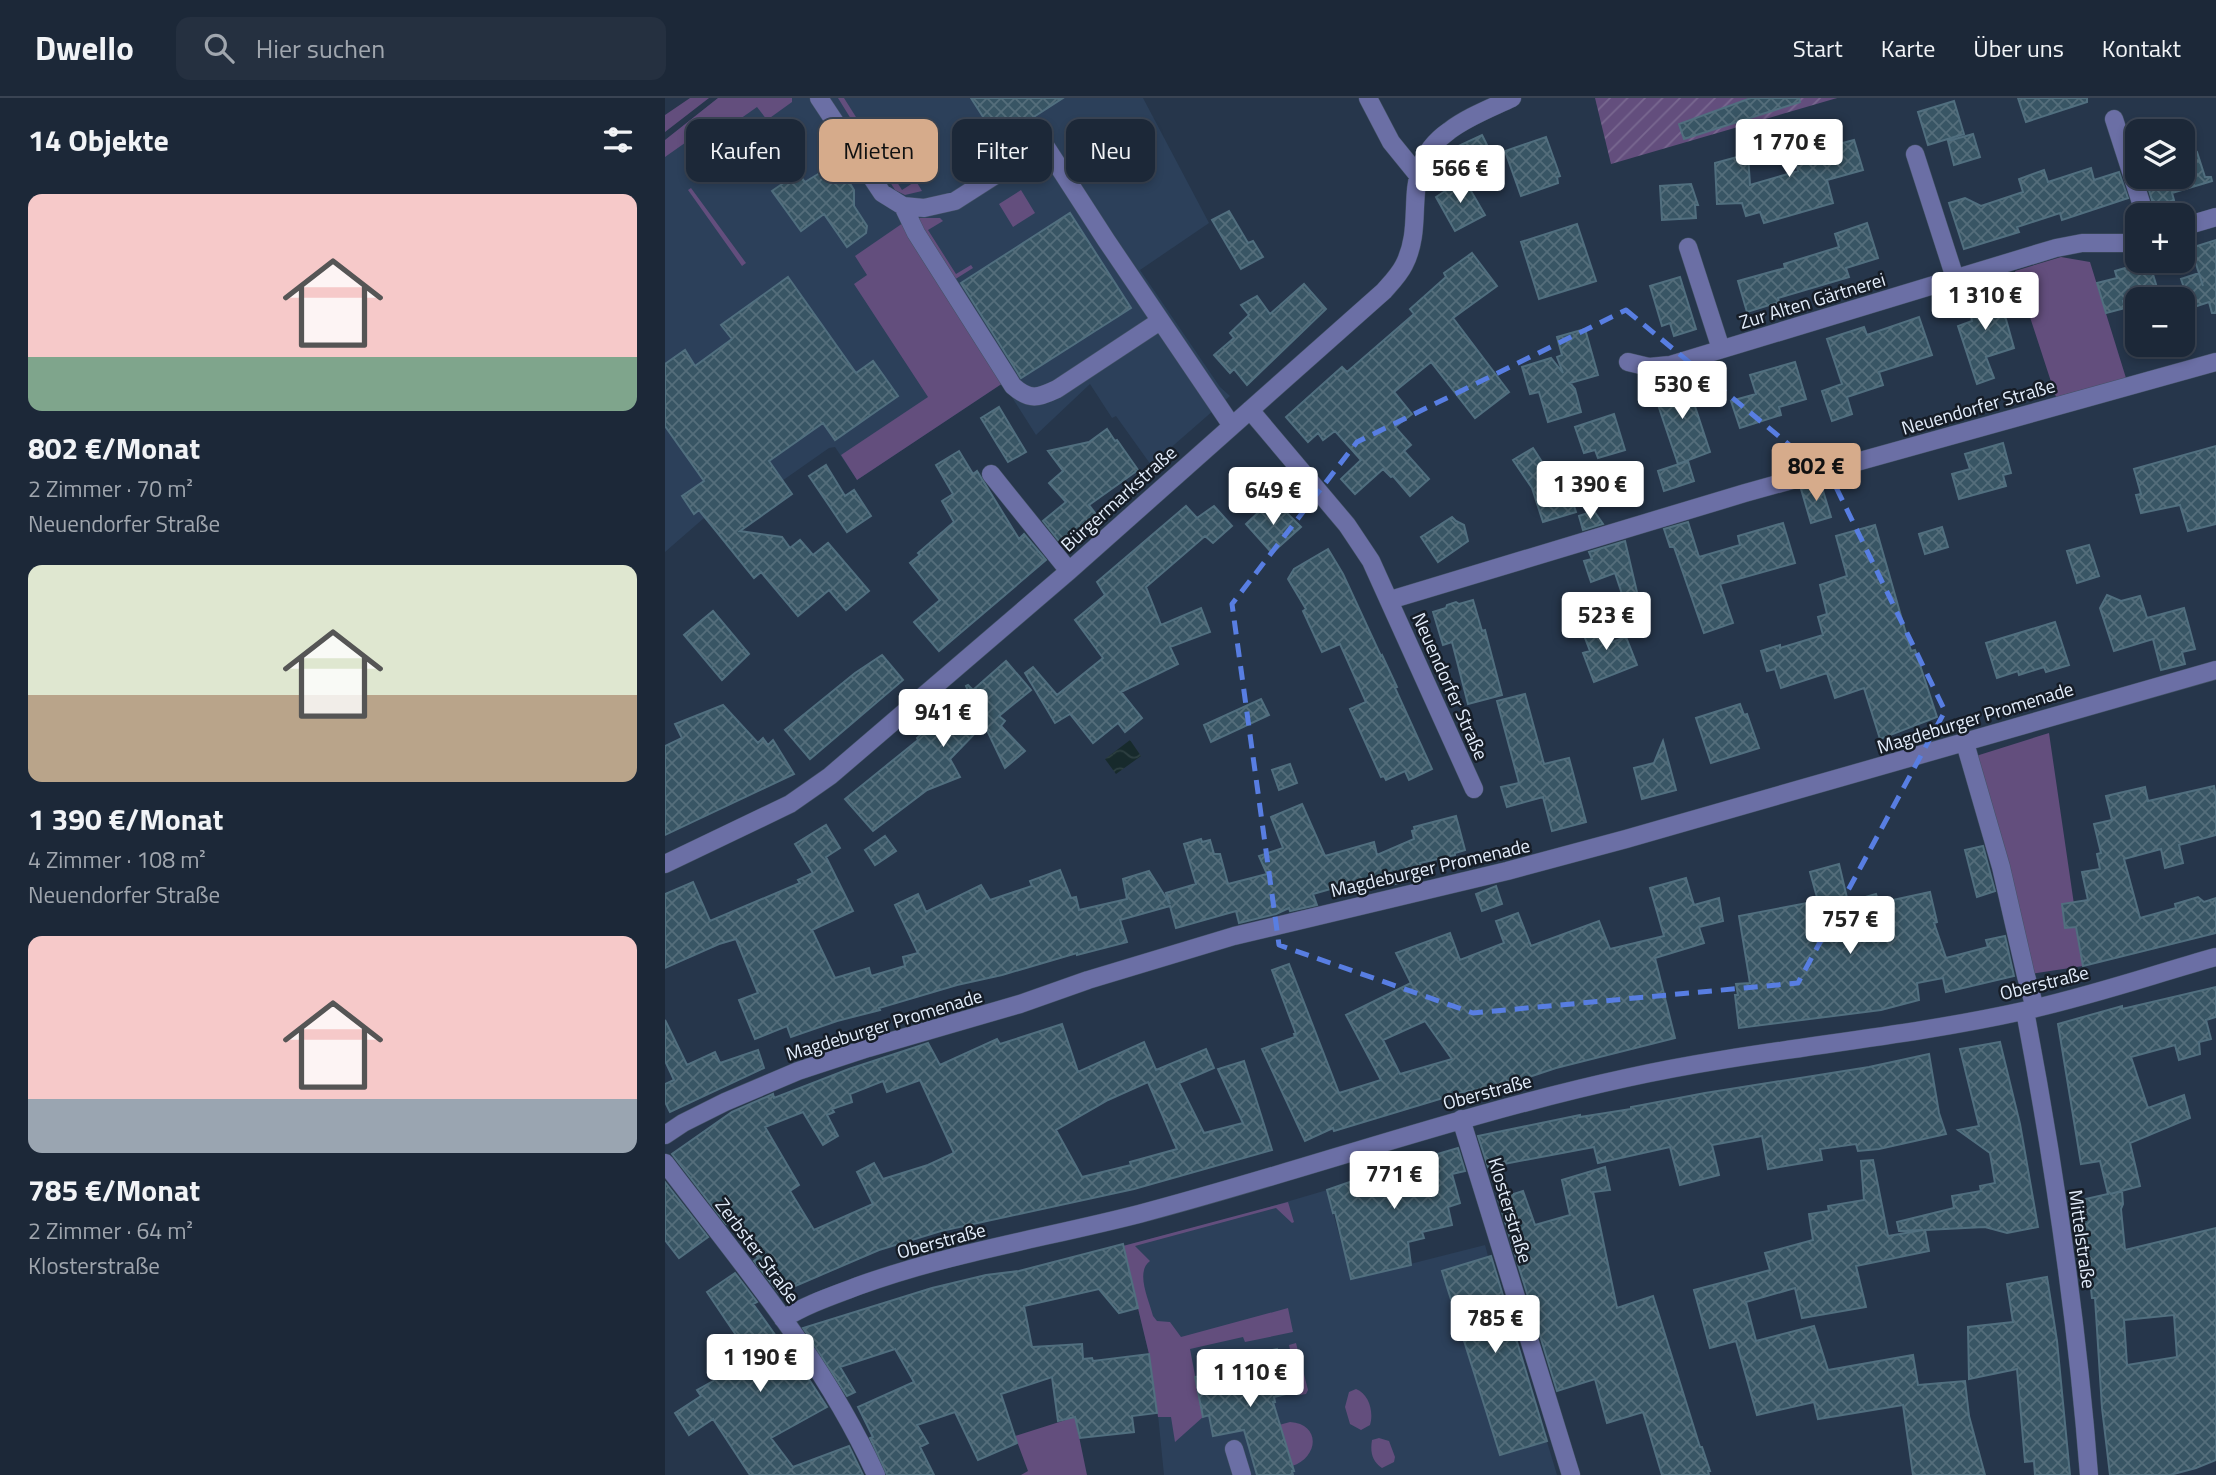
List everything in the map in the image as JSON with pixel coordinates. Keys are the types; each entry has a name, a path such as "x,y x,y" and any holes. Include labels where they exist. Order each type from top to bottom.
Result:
{"street":[{"path":"819,98 882,193 903,206 924,208 955,201 1044,144 1232,426"},
{"path":"1368,98 1391,142 1417,174"},
{"name":"Bürgermarkstraße","path":"665,864 790,804 811,791 1069,571 1384,291 1404,265 1414,232 1417,174 1429,151 1448,131 1512,98"},
{"path":"2114,119 2141,203"},
{"path":"1915,155 1955,278"},
{"path":"903,206 916,233 1013,386 1022,394 1039,398 1057,389 1160,321"},
{"path":"2195,223 2216,217"},
{"name":"Zur Alten Gärtnerei","path":"1629,362 1649,367 1670,365 2056,248 2082,243 2125,243"},
{"name":"Zur Alten Gärtnerei","path":"1688,247 1721,349"},
{"name":"Neuendorfer Straße","path":"1390,600 1745,493 2216,362"},
{"name":"Neuendorfer Straße","path":"1251,410 1347,525 1371,561 1474,789"},
{"path":"991,474 1069,571"},
{"name":"Magdeburger Promenade","path":"665,1135 725,1102 798,1072 1234,936 1507,871 2216,670"},
{"name":"Mittelstraße","path":"1965,743 2001,867 2030,1009 2036,1068 2074,1322 2089,1475"},
{"name":"Oberstraße","path":"783,1319 809,1304 879,1278 1140,1213 1461,1119 1567,1091 1641,1074 2030,1009 2216,957"},
{"name":"Klosterstraße","path":"1461,1119 1571,1475"},
{"name":"Zerbster Straße","path":"665,1163 817,1367 876,1475"},
{"path":"1234,1449 1242,1475"}],"highlighted area":[{"path":"1626,310 1833,481 1945,711 1798,983 1473,1013 1279,945 1232,604 1357,442"}],"shaded area":[{"path":"690,98 709,98 665,132 665,115"},
{"path":"718,98 1143,98 1154,119 1066,119 1066,182 1155,182 1155,121 1209,223 1140,270 1220,387 1230,396 1151,465 1116,416 1112,418 1090,384 1036,435 1003,383 857,480 835,447 829,448 745,507 734,506 709,524 704,518 665,552 665,140 686,123 686,182 805,182 805,119 692,119"},
{"path":"718,98 792,98 792,102 768,119 757,107 740,119 692,119"},
{"path":"838,98 844,98 857,119 851,119"},
{"path":"1595,98 1837,98 1611,164"},
{"path":"686,123 686,142 665,157 665,140"},
{"path":"890,182 897,182 902,190 917,182 922,191 905,195 895,190"},
{"path":"691,188 746,263 742,266 688,190"},
{"path":"1021,190 1035,213 1013,227 999,204"},
{"path":"916,218 940,218 943,221 928,230 956,274 971,265 973,268 954,280"},
{"path":"903,223 1003,383 857,480 841,455 928,397 854,284 867,275 855,256"},
{"path":"2061,257 2090,262 2126,378 2056,397 2015,271"},
{"path":"2049,733 2083,966 2031,974 1976,756"},
{"path":"1327,1190 1351,1279 1485,1245 1488,1256 1491,1256 1557,1475 1164,1475 1149,1354 1123,1246"},
{"path":"1288,1202 1294,1222 1292,1223 1276,1208 1135,1246 1150,1261 1143,1279 1153,1316 1157,1321 1170,1322 1181,1337 1288,1308 1293,1332 1245,1342 1243,1337 1190,1349 1203,1417 1175,1442 1171,1417 1158,1417 1149,1354 1123,1246"},
{"path":"1296,1343 1308,1390 1306,1394 1300,1395 1289,1345"},
{"path":"1356,1389 1367,1399 1371,1409 1370,1425 1361,1430 1350,1424 1345,1407 1349,1392"},
{"path":"1075,1417 1087,1475 1021,1475 1028,1471 1015,1436"},
{"path":"1290,1422 1307,1428 1313,1441 1307,1456 1292,1466 1279,1425"},
{"path":"1379,1438 1389,1441 1395,1457 1394,1462 1382,1468 1372,1452 1372,1440"}],"water":[{"path":"1130,740 1141,756 1116,774 1105,759"}],"building":[{"path":"971,98 1063,98 1030,119 984,119"},
{"path":"1751,98 1799,98 1800,102 1684,139 1679,124"},
{"path":"2018,98 2087,98 2087,102 2026,122"},
{"path":"1954,101 1964,134 1928,145 1918,112"},
{"path":"1827,132 1831,146 1854,140 1863,170 1827,180 1833,203 1764,223 1760,212 1746,216 1742,203 1717,204 1715,163 1748,154 1750,185 1798,171 1790,142"},
{"path":"1973,134 1980,157 1954,165 1948,141"},
{"path":"1482,135 1491,153 1460,169 1450,150"},
{"path":"1546,137 1560,176 1557,177 1558,183 1521,196 1505,151"},
{"path":"2197,152 2205,177 2211,177 2212,181 2195,186"},
{"path":"2091,168 2094,180 2119,172 2128,198 2062,220 2060,213 2017,227 2019,232 1964,249 1949,203 1965,198 1981,206 2023,192 2019,179 2044,170 2048,182"},
{"path":"819,173 819,182 849,182 854,190 854,206 867,226 866,233 847,247 824,214 801,231 772,191 785,182 805,182"},
{"path":"1464,179 1485,215 1455,231 1436,197"},
{"path":"1691,184 1698,205 1695,205 1696,218 1662,220 1660,186"},
{"path":"2149,189 2185,189 2172,193 2174,200 2153,203"},
{"path":"1229,211 1248,243 1253,241 1263,257 1241,269 1212,220"},
{"path":"1070,213 1131,308 1021,378 961,283"},
{"path":"1867,223 1878,258 1846,268 1849,277 1778,298 1779,302 1747,312 1738,281 1785,268 1784,264 1839,247 1835,234"},
{"path":"1577,224 1596,281 1539,299 1521,242"},
{"path":"2216,240 2216,313 2212,313 2209,302 2195,307 2195,287 2184,287 2181,279 2199,273 2195,247"},
{"path":"1472,253 1497,286 1453,318 1509,392 1475,418 1431,362 1394,392 1412,414 1395,427 1411,445 1404,451 1429,479 1410,496 1393,476 1383,469 1355,494 1341,479 1361,460 1335,431 1323,440 1318,433 1308,442 1286,417 1342,367 1347,372 1414,314 1410,309 1446,277 1444,273"},
{"path":"2125,268 2125,273 2153,273 2157,287 2125,287 2125,308 2106,313 2097,283 2117,278 2115,271"},
{"path":"788,277 856,373 873,361 898,396 835,440 823,423 769,461 792,494 740,531 782,537 790,548 800,540 813,555 828,543 869,591 846,610 829,590 798,616 761,572 754,578 699,510 694,514 682,496 704,481 665,426 665,364 685,350 695,366 732,339 721,325"},
{"path":"1680,277 1696,329 1674,336 1670,323 1662,326 1650,286"},
{"path":"1304,284 1326,309 1247,385 1234,369 1230,373 1214,355 1234,338 1230,333 1249,315 1241,305 1257,296 1270,314"},
{"path":"1997,287 2014,348 1986,357 1994,378 1977,384 1958,326 1972,321 1967,297"},
{"path":"1919,317 1932,355 1879,372 1883,385 1847,397 1852,414 1832,421 1822,391 1842,384 1827,339 1864,327 1867,335"},
{"path":"1585,329 1598,375 1570,383 1575,389 1581,412 1548,422 1539,392 1530,394 1522,367 1551,358 1563,373 1557,357 1562,355 1557,337"},
{"path":"1795,362 1806,399 1779,407 1781,415 1740,428 1731,401 1756,394 1750,375"},
{"path":"1686,379 1710,452 1678,464 1653,390"},
{"path":"999,407 1026,452 1008,462 981,418"},
{"path":"1614,414 1625,450 1598,458 1595,450 1584,453 1575,427"},
{"path":"1107,429 1138,470 1089,505 1098,517 1063,546 1043,521 1066,502 1049,483 1063,471 1048,451 1089,442"},
{"path":"2003,443 2011,473 2003,475 2006,486 1959,499 1952,474 1970,469 1965,454"},
{"path":"2216,446 2216,524 2188,531 2180,505 2141,513 2136,495 2141,494 2134,469"},
{"path":"1533,448 1555,482 1565,479 1576,512 1543,522 1532,488 1513,460"},
{"path":"959,451 973,474 977,471 1019,539 1024,534 1046,560 939,651 914,622 940,600 910,563 954,522 942,501 953,494 936,465"},
{"path":"1688,461 1694,481 1664,491 1658,471"},
{"path":"826,465 845,496 854,490 871,516 847,532 809,476"},
{"path":"1821,484 1831,517 1811,523 1801,489"},
{"path":"1278,504 1301,527 1272,553 1246,524 1264,507 1269,513"},
{"path":"1186,506 1197,518 1214,506 1232,526 1213,543 1205,536 1146,587 1161,625 1201,608 1210,632 1170,647 1178,664 1121,692 1142,718 1125,732 1118,723 1093,743 1070,714 1055,723 1025,673 1033,667 1057,695 1103,658 1075,620 1105,595 1097,582"},
{"path":"1594,511 1603,524 1583,530 1579,516"},
{"path":"1452,517 1464,525 1468,541 1438,562 1421,537"},
{"path":"1688,522 1699,557 1740,545 1738,536 1783,523 1795,563 1720,584 1733,623 1704,633 1674,547 1670,547 1664,529"},
{"path":"1875,525 1911,651 1915,650 1937,717 1880,739 1864,688 1835,698 1827,673 1781,688 1775,669 1767,671 1761,651 1823,635 1818,617 1827,614 1820,585 1847,576 1836,536"},
{"path":"1942,527 1948,547 1925,554 1919,534"},
{"path":"1625,541 1640,605 1627,609 1615,573 1591,582 1584,561 1592,559 1589,552"},
{"path":"2089,545 2099,576 2077,583 2067,551"},
{"path":"1328,549 1382,655 1432,769 1409,780 1405,771 1386,780 1384,776 1381,777 1350,709 1366,702 1340,644 1322,652 1303,611 1306,609 1288,579 1294,569"},
{"path":"2107,595 2121,601 2140,596 2147,618 2184,608 2195,649 2182,652 2185,664 2161,670 2153,639 2114,651 2100,608"},
{"path":"1473,600 1482,631 1485,630 1502,695 1468,704 1452,642 1443,645 1433,612 1456,602 1459,604"},
{"path":"713,611 749,654 722,680 684,635"},
{"path":"1599,618 1609,643 1626,637 1637,665 1594,682 1583,653 1590,651 1580,625"},
{"path":"2055,622 2069,665 2046,672 2044,667 2019,675 2018,671 1997,678 1986,643"},
{"path":"882,655 903,680 810,759 785,730 855,673"},
{"path":"1006,661 1031,690 999,716 1005,721 1001,726 1025,751 1005,768 984,724 950,759 960,777 927,790 873,831 845,799 918,740 917,738 969,693 966,686 973,690"},
{"path":"1525,694 1544,764 1569,758 1586,822 1552,831 1543,797 1507,807 1501,787 1519,783 1497,701"},
{"path":"1261,699 1269,715 1211,742 1204,725"},
{"path":"1740,704 1744,715 1747,714 1759,748 1711,763 1696,718"},
{"path":"723,705 758,743 763,738 768,745 773,740 794,774 665,835 665,746 682,738 675,724"},
{"path":"1663,741 1676,790 1642,799 1634,768 1654,763"},
{"path":"1290,764 1297,783 1279,790 1272,770"},
{"path":"2214,786 2216,835 2179,845 2183,863 2165,868 2161,849 2124,859 2140,918 2176,908 2175,904 2198,897 2204,902 2216,898 2216,933 2083,966 2076,927 2065,928 2062,904 2088,900 2082,872 2100,869 2097,854 2101,853 2094,824 2112,820 2106,796 2145,787 2148,801"},
{"path":"1302,804 1325,856 1374,842 1377,855 1414,839 1414,827 1456,816 1465,850 1420,863 1424,876 1395,884 1390,872 1313,894 1317,905 1290,911 1289,908 1239,923 1236,911 1176,928 1170,906 1120,920 1127,942 957,985 791,1037 787,1026 755,1039 739,1000 758,993 736,939 665,968 665,894 693,882 710,921 800,883 798,880 813,873 795,844 826,825 840,848 826,857 853,911 812,930 835,978 869,968 871,976 905,966 903,957 918,953 895,905 918,894 926,912 981,885 990,900 1032,886 1030,881 1060,870 1071,898 1076,897 1079,910 1127,899 1123,879 1149,871 1170,904 1166,893 1196,884 1184,844 1201,839 1202,842 1210,840 1214,854 1220,854 1228,884 1267,874 1259,856 1283,848 1271,817"},
{"path":"885,836 896,851 875,865 865,850"},
{"path":"1983,846 1995,891 1977,897 1965,850"},
{"path":"1839,864 1848,902 1876,894 1879,903 1930,892 1937,922 1934,923 1946,958 1988,947 1986,940 2005,936 2014,976 1946,992 1943,978 1917,983 1919,1000 1881,1010 1739,1028 1736,984 1750,983 1739,916 1818,901 1810,872"},
{"path":"1686,878 1694,905 1719,898 1723,921 1699,927 1704,943 1655,958 1675,1038 1556,1068 1508,1084 1463,1092 1334,1131 1333,1128 1305,1141 1262,1049 1295,1037 1296,1034 1272,970 1289,964 1339,1093 1381,1080 1346,1015 1411,983 1396,953 1450,933 1460,960 1504,943 1496,921 1518,913 1531,946 1599,921 1610,949 1664,936 1650,888","holes":["1425,1021 1452,1059 1400,1074 1383,1040"]},
{"path":"1496,886 1502,904 1482,911 1476,894"},
{"path":"2216,987 2216,1017 2206,1020 2211,1039 2199,1042 2200,1054 2179,1060 2175,1045 2131,1057 2148,1108 2184,1095 2190,1118 2130,1143 2140,1186 2110,1194 2122,1191 2125,1250 2216,1228 2216,1460 2170,1475 2110,1475 2102,1408 2095,1298 2092,1298 2081,1200 2108,1194 2100,1161 2081,1164 2058,1024 2122,1006 2122,1009","holes":["2174,1315 2177,1357 2127,1365 2124,1320"]},
{"path":"665,1020 687,1065 715,1052 720,1063 758,1050 764,1068 670,1112 665,1102 665,1084 674,1080 665,1061"},
{"path":"1062,1024 1078,1072 1144,1042 1156,1070 1206,1049 1214,1068 1179,1083 1204,1133 1243,1123 1218,1069 1244,1061 1272,1150 1134,1189 941,1231 879,1250 779,1293 754,1261 758,1258 730,1221 726,1224 672,1154 732,1112 773,1094 774,1098 928,1043 940,1065 997,1039 1000,1044","holes":["920,1080 954,1153 928,1165 883,1179 874,1163 857,1172 873,1204 814,1230 790,1191 799,1185 765,1127 803,1112 823,1145 838,1136 827,1115 834,1112 832,1109 852,1102 850,1094 883,1081 887,1092","1148,1082 1177,1149 1130,1162 1131,1165 1082,1177 1056,1130 1108,1100"]},
{"path":"2000,1042 2020,1124 2038,1227 2007,1233 1985,1227 1925,1230 1929,1251 1856,1266 1866,1307 1802,1318 1795,1288 1746,1302 1756,1341 1814,1326 1828,1370 1913,1355 1918,1385 1965,1381 1969,1416 1985,1475 1913,1475 1903,1405 1818,1419 1814,1402 1757,1415 1736,1341 1710,1348 1694,1290 1770,1270 1765,1253 1813,1240 1809,1214 1829,1211 1828,1206 1864,1200 1861,1161 1873,1160 1888,1236 1923,1230 1899,1231 1897,1222 1954,1208 1952,1196 1981,1191 1980,1186 1995,1183 1990,1153 1958,1130 1979,1126 1960,1049"},
{"path":"1929,1054 1939,1113 1946,1134 1879,1149 1858,1151 1856,1144 1820,1149 1822,1160 1768,1169 1762,1136 1712,1145 1719,1175 1680,1185 1670,1147 1598,1163 1594,1147 1488,1167 1478,1136 1580,1115 1631,1109 1705,1093 1869,1067"},
{"path":"1458,1148 1465,1171 1452,1174 1460,1203 1448,1207 1452,1225 1422,1232 1424,1238 1408,1242 1411,1265 1351,1279 1327,1190"},
{"path":"1605,1167 1610,1190 1593,1192 1617,1308 1653,1296 1710,1471 1709,1475 1662,1475 1643,1412 1607,1423 1595,1379 1557,1391 1498,1199 1523,1191 1535,1225 1570,1215 1562,1180"},
{"path":"665,1182 708,1237 679,1258 665,1240"},
{"path":"1123,1244 1138,1308 1119,1313 1099,1289 1024,1306 1032,1347 1082,1344 1083,1359 1092,1358 1093,1361 1149,1354 1157,1413 1132,1416 1134,1432 1080,1438 1075,1417 1058,1421 1052,1377 1001,1394 1017,1443 978,1460 955,1412 917,1425 928,1443 920,1447 934,1475 887,1475 858,1407 914,1382 895,1349 840,1367 855,1392 847,1396 803,1328 932,1288 986,1275 1019,1271"},
{"path":"1491,1256 1547,1441 1500,1455 1442,1271"},
{"path":"735,1273 757,1302 753,1304 776,1336 780,1335 827,1407 771,1438 793,1467 849,1446 863,1475 750,1475 713,1419 689,1435 675,1413 701,1396 697,1390 722,1376 713,1363 742,1344 707,1292"},
{"path":"2047,1277 2057,1341 2070,1475 2035,1475 2034,1461 2025,1462 2017,1369 1969,1379 1968,1327 2013,1322 2007,1284"},
{"path":"1277,1349 1286,1394 1274,1397 1273,1402 1294,1471 1293,1475 1257,1475 1244,1430 1213,1436 1209,1415 1203,1417 1195,1377 1252,1365 1250,1355"}]}
